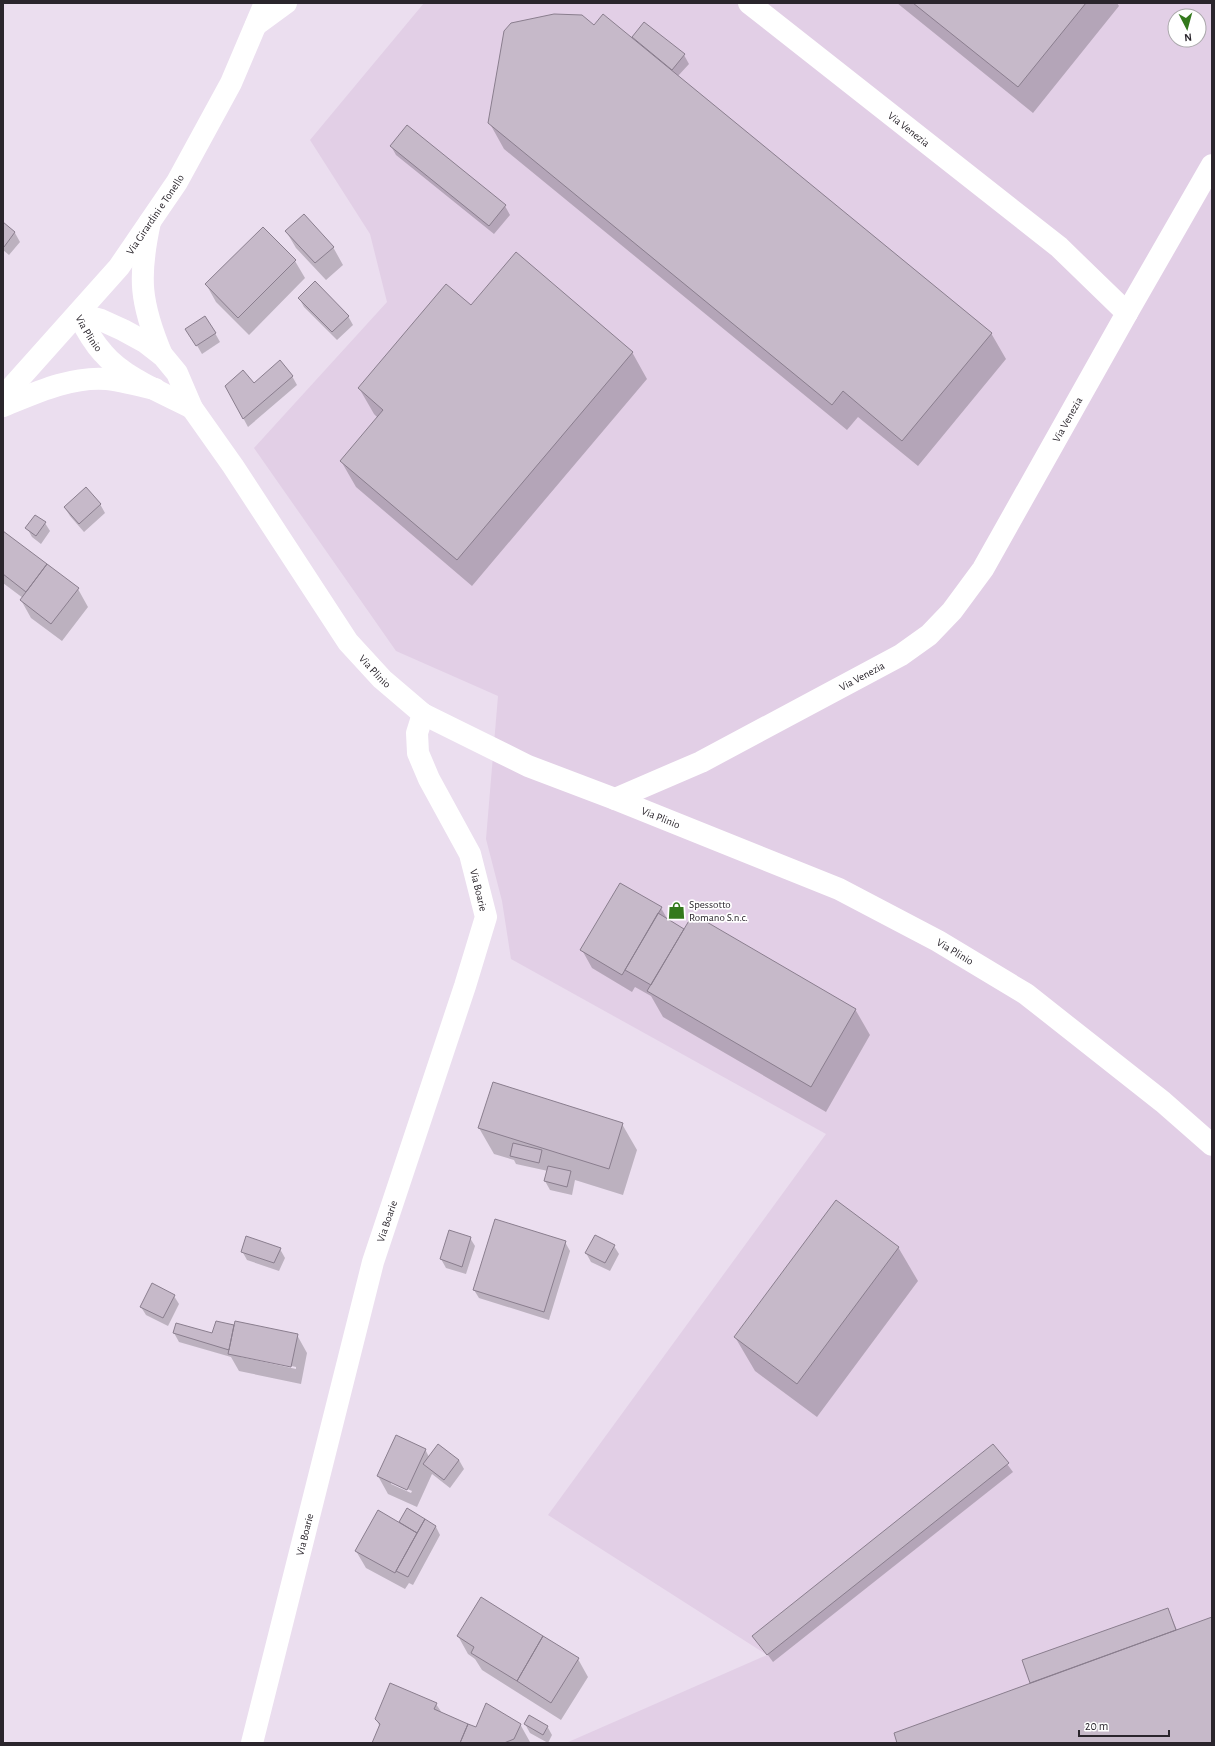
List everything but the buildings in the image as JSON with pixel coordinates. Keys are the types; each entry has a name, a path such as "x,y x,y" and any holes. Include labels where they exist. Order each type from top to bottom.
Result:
{"street":[{"name":"Via Girardini e Tonello","path":"3,397 119,267 177,182 231,83 265,3"},
{"path":"256,25 286,3"},
{"name":"Via Venezia","path":"615,798 701,762 901,655 929,635 952,611 983,569 1127,313 1059,248 749,3"},
{"path":"1127,313 1212,164"},
{"path":"150,222 142,266 143,294 154,335 163,356"},
{"name":"Via Plinio","path":"78,314 101,320 124,330 145,342 163,356 177,373 192,408 233,466 348,642 382,679 423,714 528,766 615,798 839,889 938,941 1026,994 1163,1102 1212,1145"},
{"name":"Via Plinio","path":"78,314 90,337 103,354 121,370 192,408"},
{"path":"3,406 58,386 82,380 105,379 129,382 155,389"},
{"name":"Via Boarie","path":"252,1743 373,1262 465,986 486,917 470,854 429,778 418,753 417,733 423,714"}],"shaded area":[{"path":"424,3 1212,3 1212,1743 566,1743 767,1655 548,1515 826,1134 511,959 502,901 486,839 498,696 396,651 254,448 387,302 370,234 310,140"}],"place":[{"name":"Spessotto Romano S.n.c.","path":"676,910"}]}
